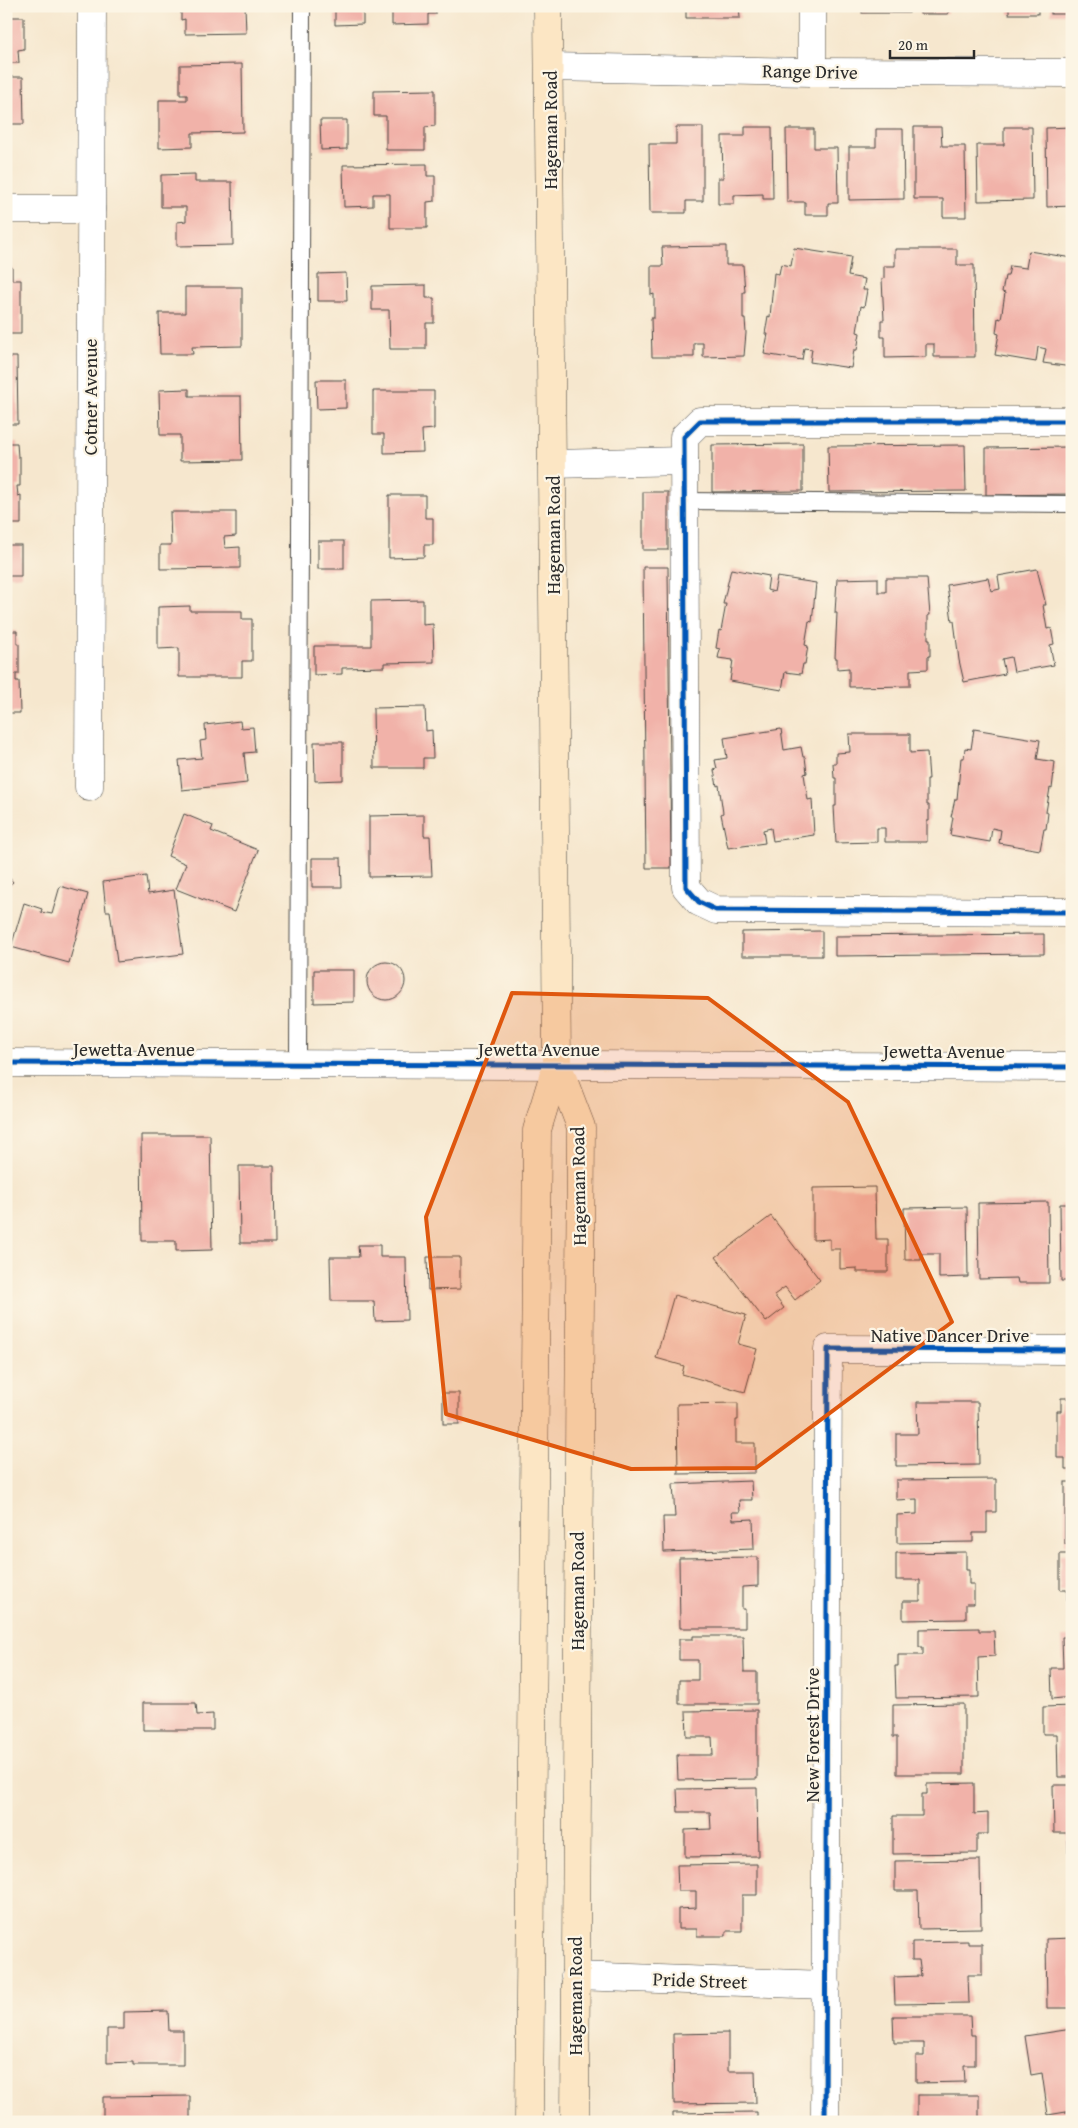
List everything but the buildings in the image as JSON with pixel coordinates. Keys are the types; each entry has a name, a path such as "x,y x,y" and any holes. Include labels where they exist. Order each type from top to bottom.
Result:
{"main road":[{"name":"Hageman Road","path":"529,2122 537,1130 557,1064 548,6"},
{"name":"Hageman Road","path":"557,1064 581,1127 575,2122"}],"street":[{"name":"Cotner Avenue","path":"89,787 92,6"},
{"path":"812,6 812,72"},
{"name":"Range Drive","path":"549,66 812,72 1072,73"},
{"path":"6,209 91,209"},
{"path":"1072,421 700,421 684,437 686,887 698,902 716,910 1072,912"},
{"path":"552,464 684,462"},
{"name":"Jewetta Avenue","path":"6,1063 1072,1067"},
{"name":"Native Dancer Drive","path":"828,1349 1072,1350"},
{"name":"New Forest Drive","path":"825,2122 828,1349"},
{"name":"Pride Street","path":"575,1976 826,1985"}],"lane":[{"path":"298,1064 302,6"},
{"path":"684,501 1072,504"}],"highlighted area":[{"path":"512,993 708,998 848,1102 952,1322 756,1468 631,1469 446,1414 426,1217"}],"cycle path":[{"path":"1072,421 700,421 684,437 686,887 699,902 716,910 1072,912"},
{"path":"6,1063 1072,1067"},
{"path":"825,2122 828,1349 1072,1350"}]}
